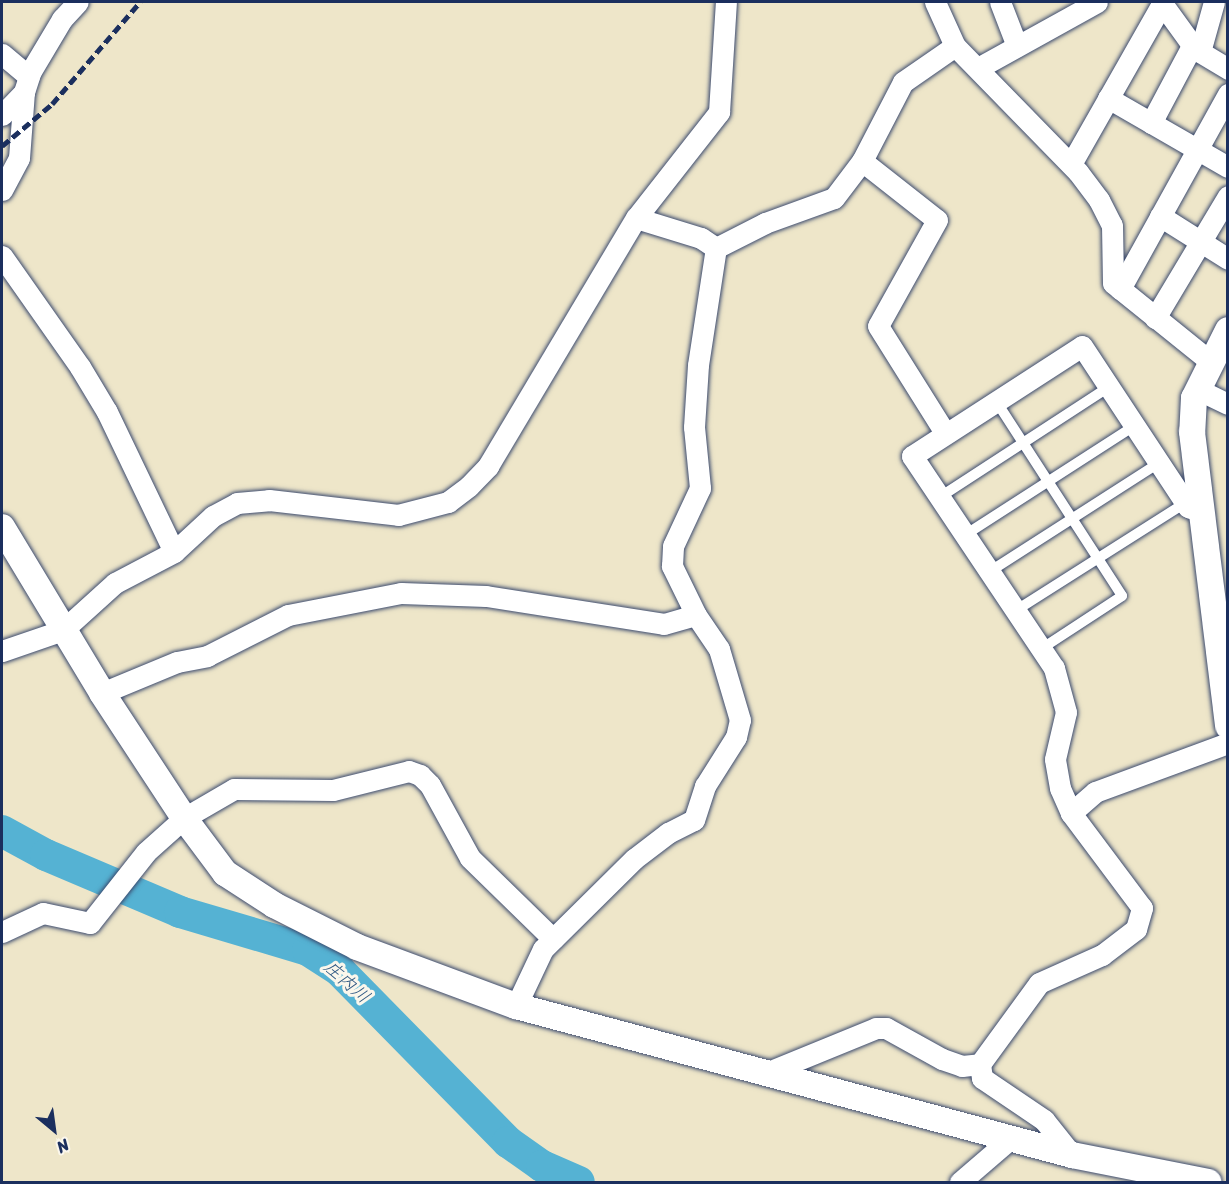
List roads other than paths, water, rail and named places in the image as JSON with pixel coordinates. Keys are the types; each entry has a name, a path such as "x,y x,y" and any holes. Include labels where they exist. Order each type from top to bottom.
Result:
{"street":[{"path":"2,116 27,85 62,19 78,2"},
{"path":"2,651 63,630 115,583 174,552 213,516 237,503 269,500 398,515 448,502 488,466 636,218 719,112 726,2"},
{"path":"935,2 955,46 1071,164 1099,200 1112,225 1113,283 1210,362"},
{"path":"1000,2 1017,46"},
{"path":"978,68 1097,2"},
{"path":"1151,123 1196,49 1214,2"},
{"path":"1071,164 1161,3 1196,49 1227,69"},
{"path":"716,248 765,223 834,198 862,161 903,82 955,46"},
{"path":"2,54 27,85 19,158 2,190"},
{"path":"1120,289 1227,94"},
{"path":"1108,98 1227,167"},
{"path":"862,161 937,220 878,326 945,433"},
{"path":"1155,318 1227,196"},
{"path":"1160,216 1227,259"},
{"path":"636,218 701,238 716,248"},
{"path":"516,1006 543,949 634,859 668,833 694,820 705,786 736,737 740,720 719,649 696,615 672,566 673,546 700,488 694,427 698,365 716,248"},
{"path":"2,256 80,367 107,412 174,552"},
{"path":"1227,330 1210,362 1212,396 1227,417"},
{"path":"1072,1155 1044,1120 982,1078 980,1064 1039,983 1102,955 1136,929 1142,920 1142,908 1071,813 1060,788 1055,759 1066,712 1054,668 912,456 1082,346 1159,464 1193,507"},
{"path":"1212,396 1192,432 1193,507 1227,726"},
{"path":"2,527 9,557 63,630 184,818 225,873 274,905 357,947 516,1006 1072,1155 1208,1182"},
{"path":"102,693 177,662 207,656 288,615 401,593 486,596 664,624 696,615"},
{"path":"1071,813 1095,792 1227,743"},
{"path":"2,932 43,913 90,923 99,915 146,852 184,818 234,789 333,790 409,771 430,785 470,858 553,939"},
{"path":"766,1073 876,1028 886,1028 942,1059 962,1066 980,1064"},
{"path":"960,1182 1010,1138"}],"lane":[{"path":"940,497 1109,387"},
{"path":"996,401 1122,596 1041,649"},
{"path":"965,535 1134,426"},
{"path":"989,572 1159,464"},
{"path":"1015,611 1098,559 1193,507"}],"waterway":[{"name":"庄内川","path":"2,831 46,855 180,912 308,950 340,971 508,1142 542,1166 579,1182"}],"railway":[{"path":"2,146 52,104 140,2"}]}
